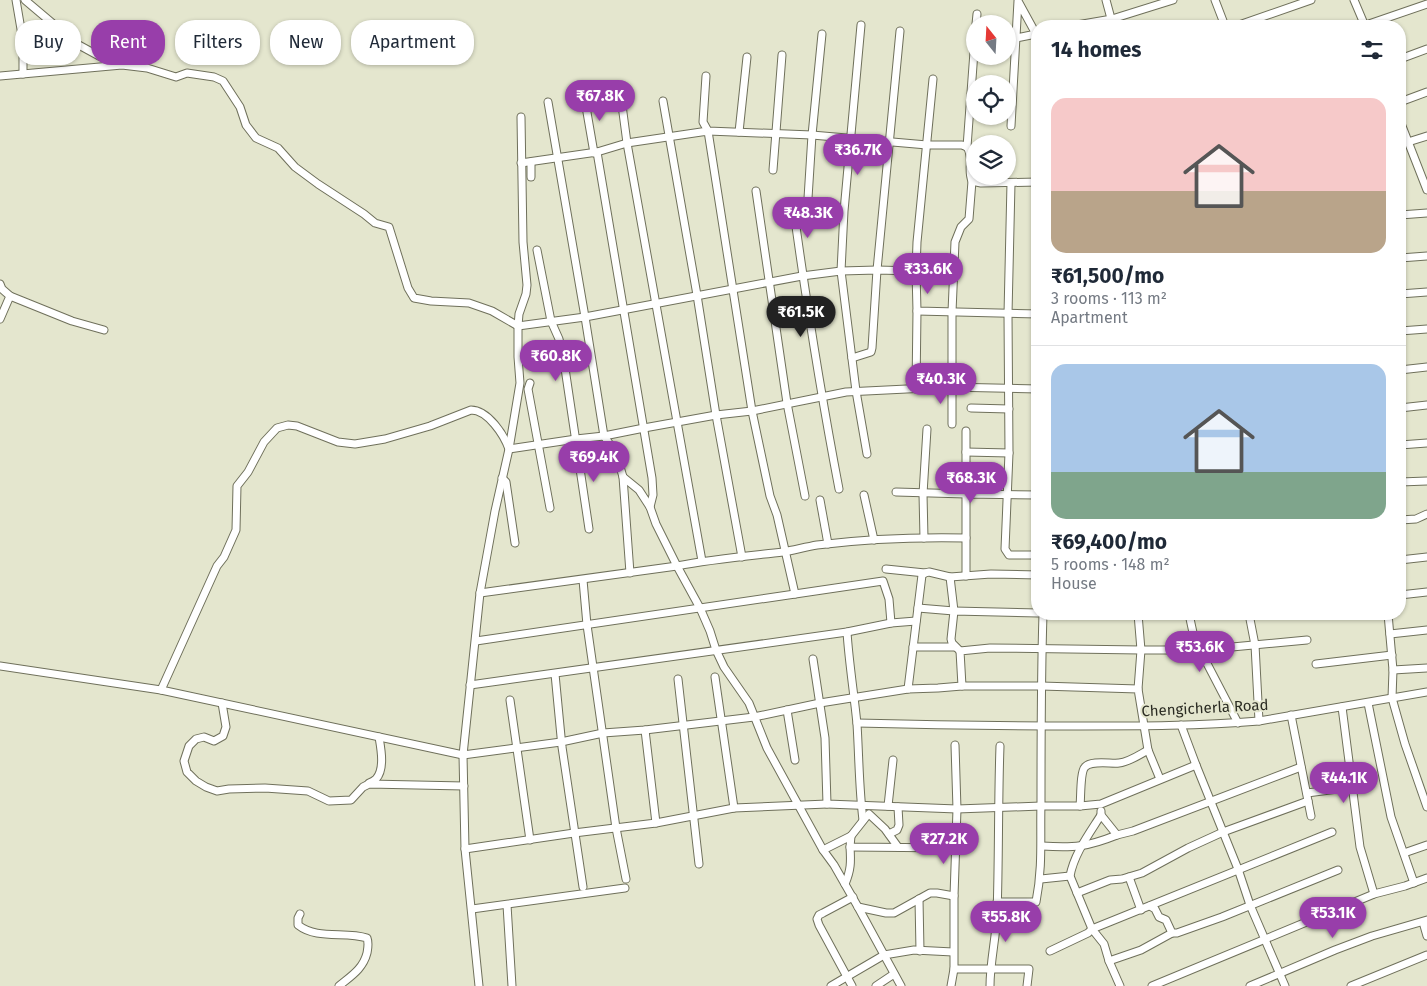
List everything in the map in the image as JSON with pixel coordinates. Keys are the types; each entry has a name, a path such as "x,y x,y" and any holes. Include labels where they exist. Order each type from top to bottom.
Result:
{"street":[{"path":"16,0 23,41 23,74"},
{"path":"24,0 77,44 91,52"},
{"path":"1106,0 1112,20"},
{"path":"1121,20 1173,0"},
{"path":"1215,0 1223,20"},
{"path":"1253,20 1311,0"},
{"path":"1354,0 1362,20"},
{"path":"1031,25 1018,1 1016,38 1031,37"},
{"path":"1381,20 1427,4"},
{"path":"861,25 850,138 841,271 856,391 867,454"},
{"path":"852,358 871,352 900,31"},
{"path":"807,214 812,135 822,34"},
{"path":"1406,57 1427,49"},
{"path":"773,170 782,54"},
{"path":"739,132 746,57"},
{"path":"0,76 122,65 147,68 176,77 187,73 214,77 223,81 240,107 246,125 256,138 278,148 295,166 318,184 374,222 389,226 404,277 414,298 431,301 469,302 492,311 518,326 624,310 655,302 802,276 841,271 916,271"},
{"path":"968,135 973,65"},
{"path":"1011,126 1014,65"},
{"path":"706,76 704,122 708,131 752,411 770,496 787,551 796,594"},
{"path":"916,388 917,242 933,78"},
{"path":"620,90 627,143 702,561"},
{"path":"1406,100 1427,92"},
{"path":"584,95 644,428 652,478 653,495 650,507"},
{"path":"663,101 742,557"},
{"path":"548,102 586,316 604,436 616,453 623,477 630,573"},
{"path":"479,986 465,849 463,755 480,593 494,512 509,449 520,383 518,326 519,314 527,285 523,242 521,117"},
{"path":"521,163 595,152 627,143 708,131 812,135 966,147"},
{"path":"1408,142 1427,136"},
{"path":"1406,137 1427,190"},
{"path":"530,162 531,177"},
{"path":"1016,183 1031,182"},
{"path":"952,424 954,242 961,227 969,219 972,185"},
{"path":"1011,185 1008,314 1009,453 1005,546 1006,552 1009,555 1031,555"},
{"path":"756,192 787,403 805,496"},
{"path":"793,205 802,276 839,489"},
{"path":"1406,215 1427,213"},
{"path":"537,250 551,322 562,355 589,530"},
{"path":"1406,258 1427,256"},
{"path":"0,284 2,289 10,296 72,321 104,330"},
{"path":"1406,294 1427,292"},
{"path":"0,319 10,296"},
{"path":"918,311 1031,314"},
{"path":"1406,330 1427,328"},
{"path":"1406,369 1427,367"},
{"path":"530,383 528,389 550,508"},
{"path":"509,449 604,436 716,415 752,411 846,392 952,387 1031,389"},
{"path":"1406,407 1427,405"},
{"path":"971,408 1009,409"},
{"path":"161,690 217,566 224,557 236,530 237,486 248,472 264,442 277,428 288,425 297,426 338,442 355,444 384,439 430,426 471,410 477,410 497,427 504,436 509,449"},
{"path":"924,538 923,494 926,429"},
{"path":"966,431 966,576"},
{"path":"1406,444 1427,443"},
{"path":"966,452 1009,453"},
{"path":"623,477 639,490 650,507 656,524 700,608 724,666 749,703 767,748 823,850 853,897 901,986"},
{"path":"502,478 506,482 515,543"},
{"path":"1406,482 1427,481"},
{"path":"896,492 1031,495"},
{"path":"864,495 874,540"},
{"path":"820,500 828,544"},
{"path":"1406,519 1427,514"},
{"path":"480,593 828,544 874,540 966,538"},
{"path":"1406,559 1427,557"},
{"path":"886,569 928,572 950,577 1031,574"},
{"path":"908,689 922,575 925,573"},
{"path":"950,577 954,611 950,634 952,643 958,649 962,686"},
{"path":"583,580 587,625 616,828 626,879"},
{"path":"476,642 883,580 889,600 891,623"},
{"path":"1406,594 1427,592"},
{"path":"918,608 1031,613"},
{"path":"997,902 1036,902 1041,879 1040,806 1043,620"},
{"path":"1138,620 1141,650 1138,689 1143,726 1148,750 1160,779"},
{"path":"1190,620 1195,642 1238,723"},
{"path":"1250,620 1255,645 1259,721"},
{"path":"1389,620 1393,670 1392,698 1405,744 1427,807"},
{"path":"470,685 847,632 891,623 916,622"},
{"path":"1390,634 1427,630"},
{"path":"847,632 848,659 857,723 863,820"},
{"path":"913,647 958,649 1200,650 1306,640"},
{"path":"1316,664 1392,655"},
{"path":"813,659 824,738 827,804"},
{"path":"0,666 161,690 463,755 561,742 603,733 684,726 754,717 820,703 908,689 962,686 1138,689"},
{"path":"1393,670 1427,668"},
{"path":"555,674 561,742 583,887"},
{"path":"715,677 734,808"},
{"path":"678,679 699,864"},
{"name":"Chengicherla Road","path":"857,723 1143,726 1238,723 1427,692"},
{"path":"510,700 530,840"},
{"path":"222,703 226,727 223,736 214,741 204,737 196,739 189,746 184,761 187,772 196,781 218,791 266,788 308,790 329,801 351,800 363,787 378,778 381,767 380,737"},
{"path":"1368,703 1391,818 1414,883"},
{"path":"1342,707 1360,846 1374,894"},
{"path":"788,710 795,760"},
{"path":"1291,715 1311,816"},
{"path":"1181,725 1238,869 1250,905 1285,986"},
{"path":"645,730 656,823"},
{"path":"951,986 954,969 957,809 955,745"},
{"path":"990,986 997,902 1000,746"},
{"path":"1080,806 1084,767 1096,763 1125,762 1148,750"},
{"path":"888,806 893,760"},
{"path":"465,849 656,823 734,808 827,804 957,809 1101,804 1196,765"},
{"path":"1042,846 1070,848 1099,842 1133,831 1301,767"},
{"path":"369,784 464,786"},
{"path":"1307,793 1352,787"},
{"path":"1078,893 1110,880 1122,880 1142,873 1188,848 1223,832 1308,801"},
{"path":"1101,804 1101,815 1082,846 1070,876 1092,929 1104,944 1120,986"},
{"path":"823,850 851,836 876,806"},
{"path":"889,834 897,830 899,824 898,807"},
{"path":"869,814 889,834 898,847"},
{"path":"1101,815 1117,835"},
{"path":"1050,951 1088,933 1092,929 1332,832"},
{"path":"845,884 850,872 851,836"},
{"path":"1404,853 1427,845"},
{"path":"850,847 956,848"},
{"path":"1109,961 1141,950 1172,932 1177,933 1201,925 1338,870"},
{"path":"1041,879 1070,876"},
{"path":"1129,877 1141,910"},
{"path":"1152,986 1374,894 1427,878"},
{"path":"472,909 626,888"},
{"path":"858,907 894,913 930,893 954,896"},
{"path":"852,986 817,919 819,915 853,897"},
{"path":"920,899 920,951"},
{"path":"507,905 512,986"},
{"path":"1150,906 1155,909 1159,917 1166,920 1172,932"},
{"path":"300,914 298,925 320,934 367,938 369,943 365,960 359,969 339,986"},
{"path":"1250,986 1364,939 1425,921 1427,936"},
{"path":"831,986 884,955 914,950 953,952"},
{"path":"1351,986 1427,955"},
{"path":"954,969 1029,969 1028,986"},
{"path":"876,986 894,974"}]}
